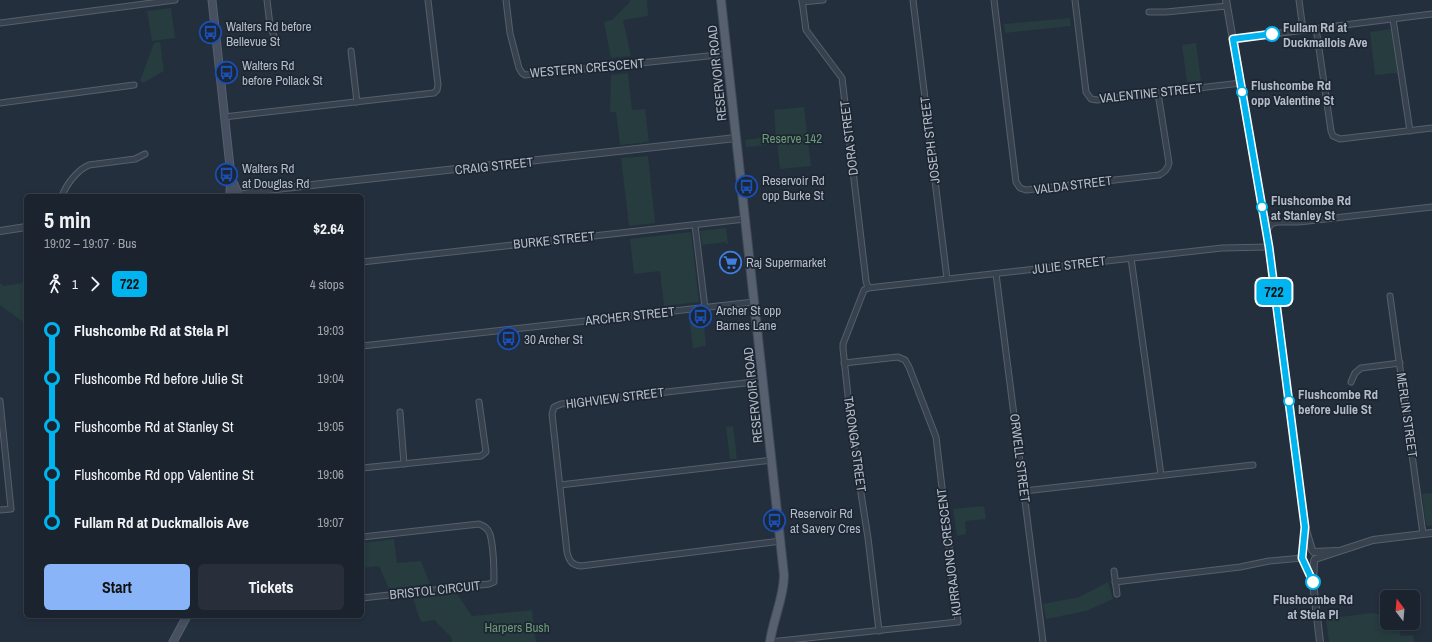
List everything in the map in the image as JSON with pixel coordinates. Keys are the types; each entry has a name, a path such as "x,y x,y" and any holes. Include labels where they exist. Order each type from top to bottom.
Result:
{"main road":[{"path":"212,0 224,117 231,176 235,194"},
{"name":"RESERVOIR ROAD","path":"721,0 781,541 784,583 770,642"},
{"path":"173,642 186,618"}],"street":[{"path":"0,23 175,0"},
{"path":"267,0 270,25 274,36"},
{"path":"224,117 430,94 436,92 438,85 428,0"},
{"name":"WESTERN CRESCENT","path":"506,0 510,33 519,68 525,75 727,54"},
{"path":"802,1 823,0"},
{"name":"JOSEPH STREET","path":"913,0 947,279"},
{"name":"VALDA STREET","path":"994,0 1016,182 1020,188 1026,190 1159,175 1164,173 1168,168 1169,163 1158,93"},
{"name":"VALENTINE STREET","path":"1075,0 1086,92 1088,97 1091,99 1097,100 1240,83"},
{"path":"1299,0 1303,30"},
{"name":"DORA STREET","path":"802,1 806,30 842,78 868,288"},
{"path":"1149,12 1166,12 1226,3 1269,247 1305,527 1313,551 1316,555 1313,582 1320,642"},
{"path":"1233,39 1432,14"},
{"path":"1393,18 1410,131"},
{"path":"1316,28 1332,135 1340,139 1432,128"},
{"path":"351,51 357,102"},
{"path":"0,103 134,86"},
{"name":"CRAIG STREET","path":"252,194 258,191 736,138"},
{"path":"63,194 65,188 83,168 89,165 135,159 145,154"},
{"path":"1266,232 1271,224 1278,222 1303,221 1432,207"},
{"name":"BURKE STREET","path":"364,262 745,219"},
{"path":"1264,219 1278,222"},
{"path":"696,225 705,308"},
{"path":"0,231 24,227"},
{"name":"JULIE STREET","path":"868,288 1222,248 1269,247"},
{"path":"1131,258 1161,476"},
{"name":"ORWELL STREET","path":"996,274 1043,642"},
{"name":"TARONGA STREET","path":"868,288 864,290 862,294 844,344 844,363 853,442 868,538 879,631"},
{"name":"MERLIN STREET","path":"1390,296 1423,534"},
{"name":"ARCHER STREET","path":"364,346 754,302"},
{"name":"KURRAJONG CRESCENT","path":"770,642 958,622 936,437 909,367 903,359 895,357 844,363"},
{"path":"1351,382 1355,373 1361,368 1400,363"},
{"name":"HIGHVIEW STREET","path":"763,381 561,404 554,407 552,414 568,552 572,564 575,566 781,541"},
{"path":"0,401 2,440 11,509 0,510"},
{"path":"364,468 481,456 486,452 479,402"},
{"path":"400,412 404,464"},
{"path":"560,485 772,460"},
{"path":"1024,491 1253,465"},
{"name":"BRISTOL CIRCUIT","path":"364,537 479,524 485,526 490,533 494,582 489,584 364,598"},
{"path":"1305,527 1302,557 1313,582"},
{"path":"1302,557 1308,563 1372,540 1432,533"},
{"path":"1115,582 1240,567 1269,561 1302,557 1308,549 1313,551 1341,550"},
{"path":"1114,571 1117,594"}],"green space":[{"path":"630,0 647,0 648,16 623,20 631,56 611,58 604,22 612,20 630,2"},
{"path":"171,8 175,38 152,41 147,11"},
{"path":"1070,18 1071,26 1005,33 1004,24"},
{"path":"1392,29 1398,75 1396,73 1375,75 1370,32"},
{"path":"160,42 164,71 143,83 140,81 154,43"},
{"path":"1196,43 1201,81 1187,82 1182,45"},
{"path":"628,73 632,110 645,109 649,142 620,145 616,112 610,112 611,75"},
{"name":"Reserve 142","path":"804,107 811,166 780,169 777,144 746,147 745,140 776,136 774,110"},
{"path":"648,156 655,223 629,226 621,158"},
{"path":"726,228 728,245 725,242 702,245 700,231"},
{"path":"691,232 699,302 664,306 660,271 634,274 630,239"},
{"path":"0,283 3,286 23,283 24,323 0,305"},
{"path":"703,315 706,346 693,348 689,316"},
{"path":"733,426 737,459 730,459 726,427"},
{"path":"1432,493 1432,525 1428,526 1426,524 1422,494"},
{"path":"984,506 986,519 965,521 966,534 957,536 953,509"},
{"path":"394,539 397,563 421,561 430,584 389,589 379,566 364,568 364,543"},
{"path":"1108,582 1113,599 1086,611 1046,619 1043,604 1079,597"},
{"name":"Harpers Bush","path":"457,594 472,616 532,610 536,642 452,642 451,637 435,620 421,622 413,599"},
{"path":"1370,613 1380,614 1380,630 1398,630 1401,636 1413,635 1414,642 1329,642 1326,619"}],"bus line":[{"name":"722","path":"1272,34 1233,39 1269,247 1305,527 1302,558 1313,582"}],"place":[{"name":"Walters Rd before Bellevue St","path":"210,33"},
{"name":"Fullam Rd at Duckmallois Ave","path":"1272,34"},
{"name":"Walters Rd before Pollack St","path":"226,72"},
{"name":"Flushcombe Rd opp Valentine St","path":"1242,92"},
{"name":"Walters Rd at Douglas Rd","path":"226,175"},
{"name":"Reservoir Rd opp Burke St","path":"747,187"},
{"name":"Flushcombe Rd at Stanley St","path":"1262,207"},
{"name":"Raj Supermarket","path":"730,262"},
{"name":"Archer St opp Barnes Lane","path":"701,317"},
{"name":"30 Archer St","path":"509,339"},
{"name":"Flushcombe Rd before Julie St","path":"1289,401"},
{"name":"Reservoir Rd at Savery Cres","path":"774,520"},
{"name":"Flushcombe Rd at Stela Pl","path":"1313,582"}]}
